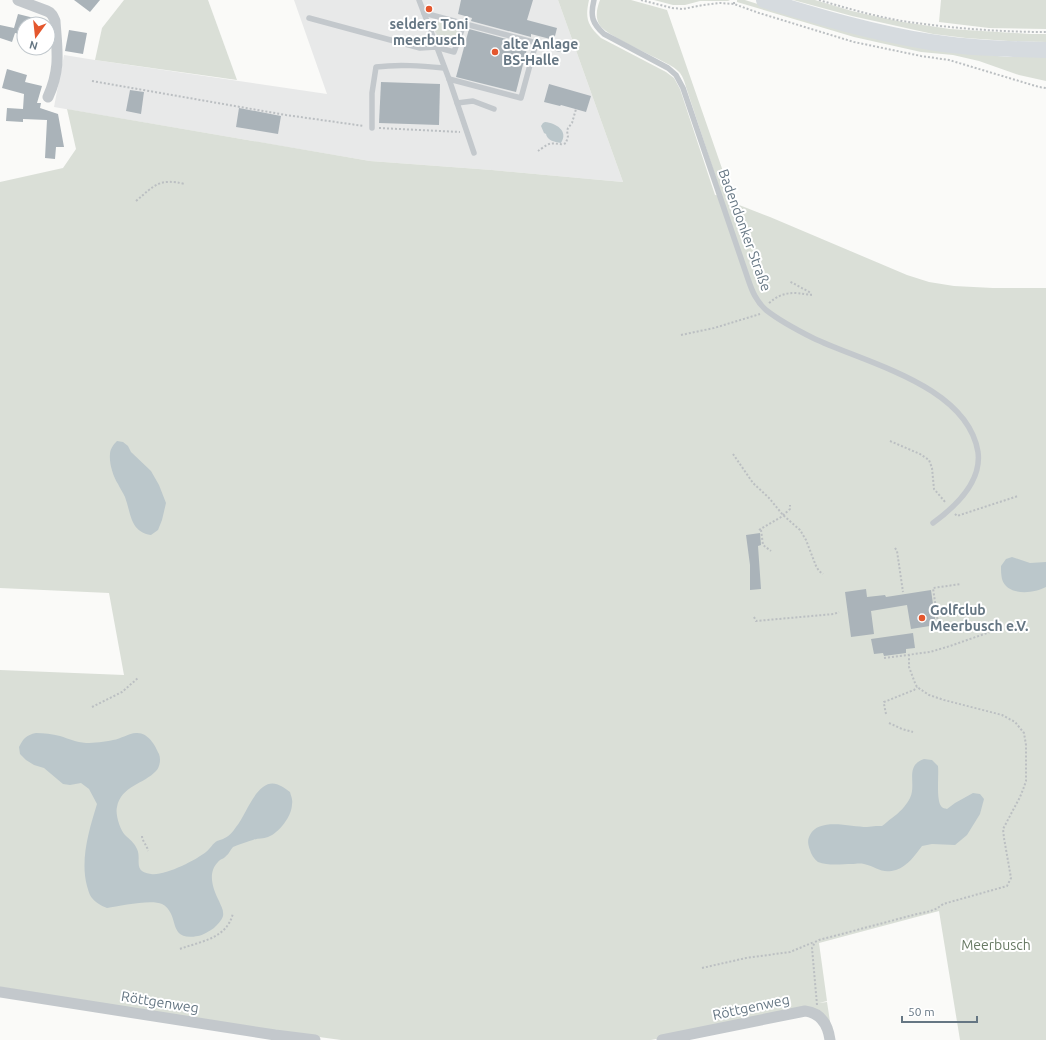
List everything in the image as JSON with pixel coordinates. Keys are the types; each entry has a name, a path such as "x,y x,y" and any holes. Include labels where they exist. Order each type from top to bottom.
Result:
{"main road":[{"path":"764,0 850,25 931,42 1006,49 1046,50"}],"street":[{"path":"18,0 47,11 53,16 58,60 56,76 48,97"},
{"name":"Röttgenweg","path":"0,992 315,1040"},
{"name":"Röttgenweg","path":"662,1040 805,1011 814,1013"},
{"path":"814,1013 825,1022 830,1040"}],"lane":[{"path":"419,0 449,79 474,153"},
{"name":"Badendonker Straße","path":"594,0 592,8 594,23 604,34 668,68 676,75 683,88 755,297 766,309 782,321 813,338 880,365 926,388 948,403 962,418 972,433 977,447 978,468 966,492 951,509 933,523"},
{"path":"424,13 559,49"},
{"path":"309,18 420,48 436,47 454,52 464,24"},
{"path":"449,79 505,97 522,98 536,43"},
{"path":"372,128 372,93 376,67 389,65 409,65 444,68"},
{"path":"457,102 473,101 494,109"}],"path":[{"path":"641,0 682,9 720,3 734,4 854,42 921,56 949,60 1046,88"},
{"path":"819,0 852,10 902,21 990,30 1046,32"},
{"path":"92,81 286,115 372,128 467,132"},
{"path":"538,151 548,144 555,143 564,145 566,143 568,128 572,123 576,109"},
{"path":"136,201 154,186 161,183 173,181 185,184"},
{"path":"890,441 920,454 929,460 932,468 934,489 957,516 1018,496"},
{"path":"734,454 753,483 783,515 800,530 806,540 816,566 823,574"},
{"path":"771,551 763,544 760,530 783,515 790,508 790,505"},
{"path":"895,548 897,551 903,592"},
{"path":"938,623 933,588 961,584"},
{"path":"754,617 756,620 834,614 839,612"},
{"path":"884,658 930,652 990,632"},
{"path":"702,968 746,958 790,952 819,940 932,911 939,908 943,904 1007,886 1011,878 1003,829 1020,797 1026,781 1026,745 1024,733 1020,727 1010,719 992,712 935,698 929,695 918,687 908,667 909,655"},
{"path":"92,707 122,692 138,678"},
{"path":"886,714 884,702 918,687"},
{"path":"889,723 913,732"},
{"path":"142,836 148,851"},
{"path":"180,949 218,935 226,928 233,913"},
{"path":"814,1013 818,1003 812,948 815,942"}],"shaded area":[{"path":"294,0 558,0 623,182 370,161 54,107 64,55 327,94"},
{"path":"545,122 560,128 563,135 561,143 551,140 544,133 541,126"},
{"path":"117,441 123,442 128,446 131,452 151,471 159,485 166,503 158,530 151,535 144,533 135,526 132,521 125,497 113,473 110,461 110,452"},
{"path":"1012,557 1030,563 1046,562 1046,587 1034,591 1021,592 1015,591 1005,585 1002,579 1001,566 1006,559"},
{"path":"36,733 60,736 86,743 110,741 136,733 144,735 150,740 160,756 160,763 156,771 123,794 117,807 117,818 121,830 136,846 140,868 145,873 164,873 188,863 206,852 216,842 229,836 255,796 263,787 267,785 274,783 290,792 292,801 290,814 284,824 272,835 233,847 224,858 219,861 213,871 212,881 223,910 222,918 214,928 202,935 188,937 182,935 178,931 168,908 162,904 151,902 107,908 97,903 91,897 87,886 84,866 88,835 97,804 89,789 81,783 70,785 63,784 44,768 34,765 20,754 19,747 27,736"},
{"path":"924,759 932,760 938,766 939,803 942,808 947,809 973,793 980,794 984,799 980,814 967,835 955,845 932,844 922,846 908,863 896,870 891,871 883,871 862,864 826,864 818,862 815,859 811,853 808,842 814,829 820,826 836,824 867,827 882,826 900,812 912,793 912,776 914,766"}],"green space":[{"path":"124,0 208,0 237,80 95,60 102,28"},
{"name":"Golfclub Meerbusch e.V.","path":"558,0 589,0 587,12 588,21 601,38 666,72 674,78 680,89 715,195 722,196 681,75 672,66 618,39 603,28 599,24 597,18 597,9 600,0 631,0 667,10 734,203 907,275 929,282 954,286 993,288 1046,288 1046,1040 960,1040 939,911 819,943 827,1001 819,1003 827,1002 831,1028 819,1013 651,1040 341,1040 275,1031 0,987 0,670 124,675 109,593 0,588 0,182 63,168 76,149 67,109 370,161 623,182"},
{"path":"654,0 730,0 700,1 685,5 673,5"},
{"path":"737,0 745,0 845,31 922,48 1007,57 1046,57 1046,81 1019,75 979,61 953,55 921,52 854,37 737,2"},
{"path":"793,0 815,0 874,16 950,29 1046,34 1046,42 1008,41 933,34 852,16"},
{"path":"941,0 1046,0 1046,29 989,28 939,22"},
{"path":"432,20 461,29 457,38 450,42 437,35"}],"building":[{"path":"74,0 100,0 90,12"},
{"path":"461,0 533,0 527,20 557,28 554,40 531,34 531,37 471,21 472,18 458,14"},
{"path":"16,21 16,33 12,42 0,38 0,25 14,28"},
{"path":"469,29 528,45 516,92 456,77"},
{"path":"69,30 87,33 83,54 65,51"},
{"path":"7,69 27,75 25,82 42,86 37,103 41,103 40,108 58,114 64,147 56,147 55,159 45,158 47,120 23,119 23,122 6,121 7,108 23,109 24,94 2,88"},
{"path":"381,82 440,84 439,125 379,123"},
{"path":"549,84 591,96 586,112 544,102"},
{"path":"130,90 144,92 141,114 126,111"},
{"path":"239,108 281,116 278,134 236,127"},
{"path":"760,533 761,545 758,546 761,589 750,590 750,565 746,535"},
{"name":"Golfclub Meerbusch e.V.","path":"866,589 867,597 885,595 886,597 931,590 936,625 911,629 907,605 871,611 874,634 851,637 845,592"},
{"path":"913,633 915,648 906,649 906,653 884,656 883,653 874,654 871,639"}],"place":[{"name":"selders Toni meerbusch","path":"429,9"},
{"name":"alte Anlage BS-Halle","path":"495,52"},
{"name":"Golfclub Meerbusch e.V.","path":"922,618"}],"park label":[{"name":"Meerbusch","path":"996,945"}]}
